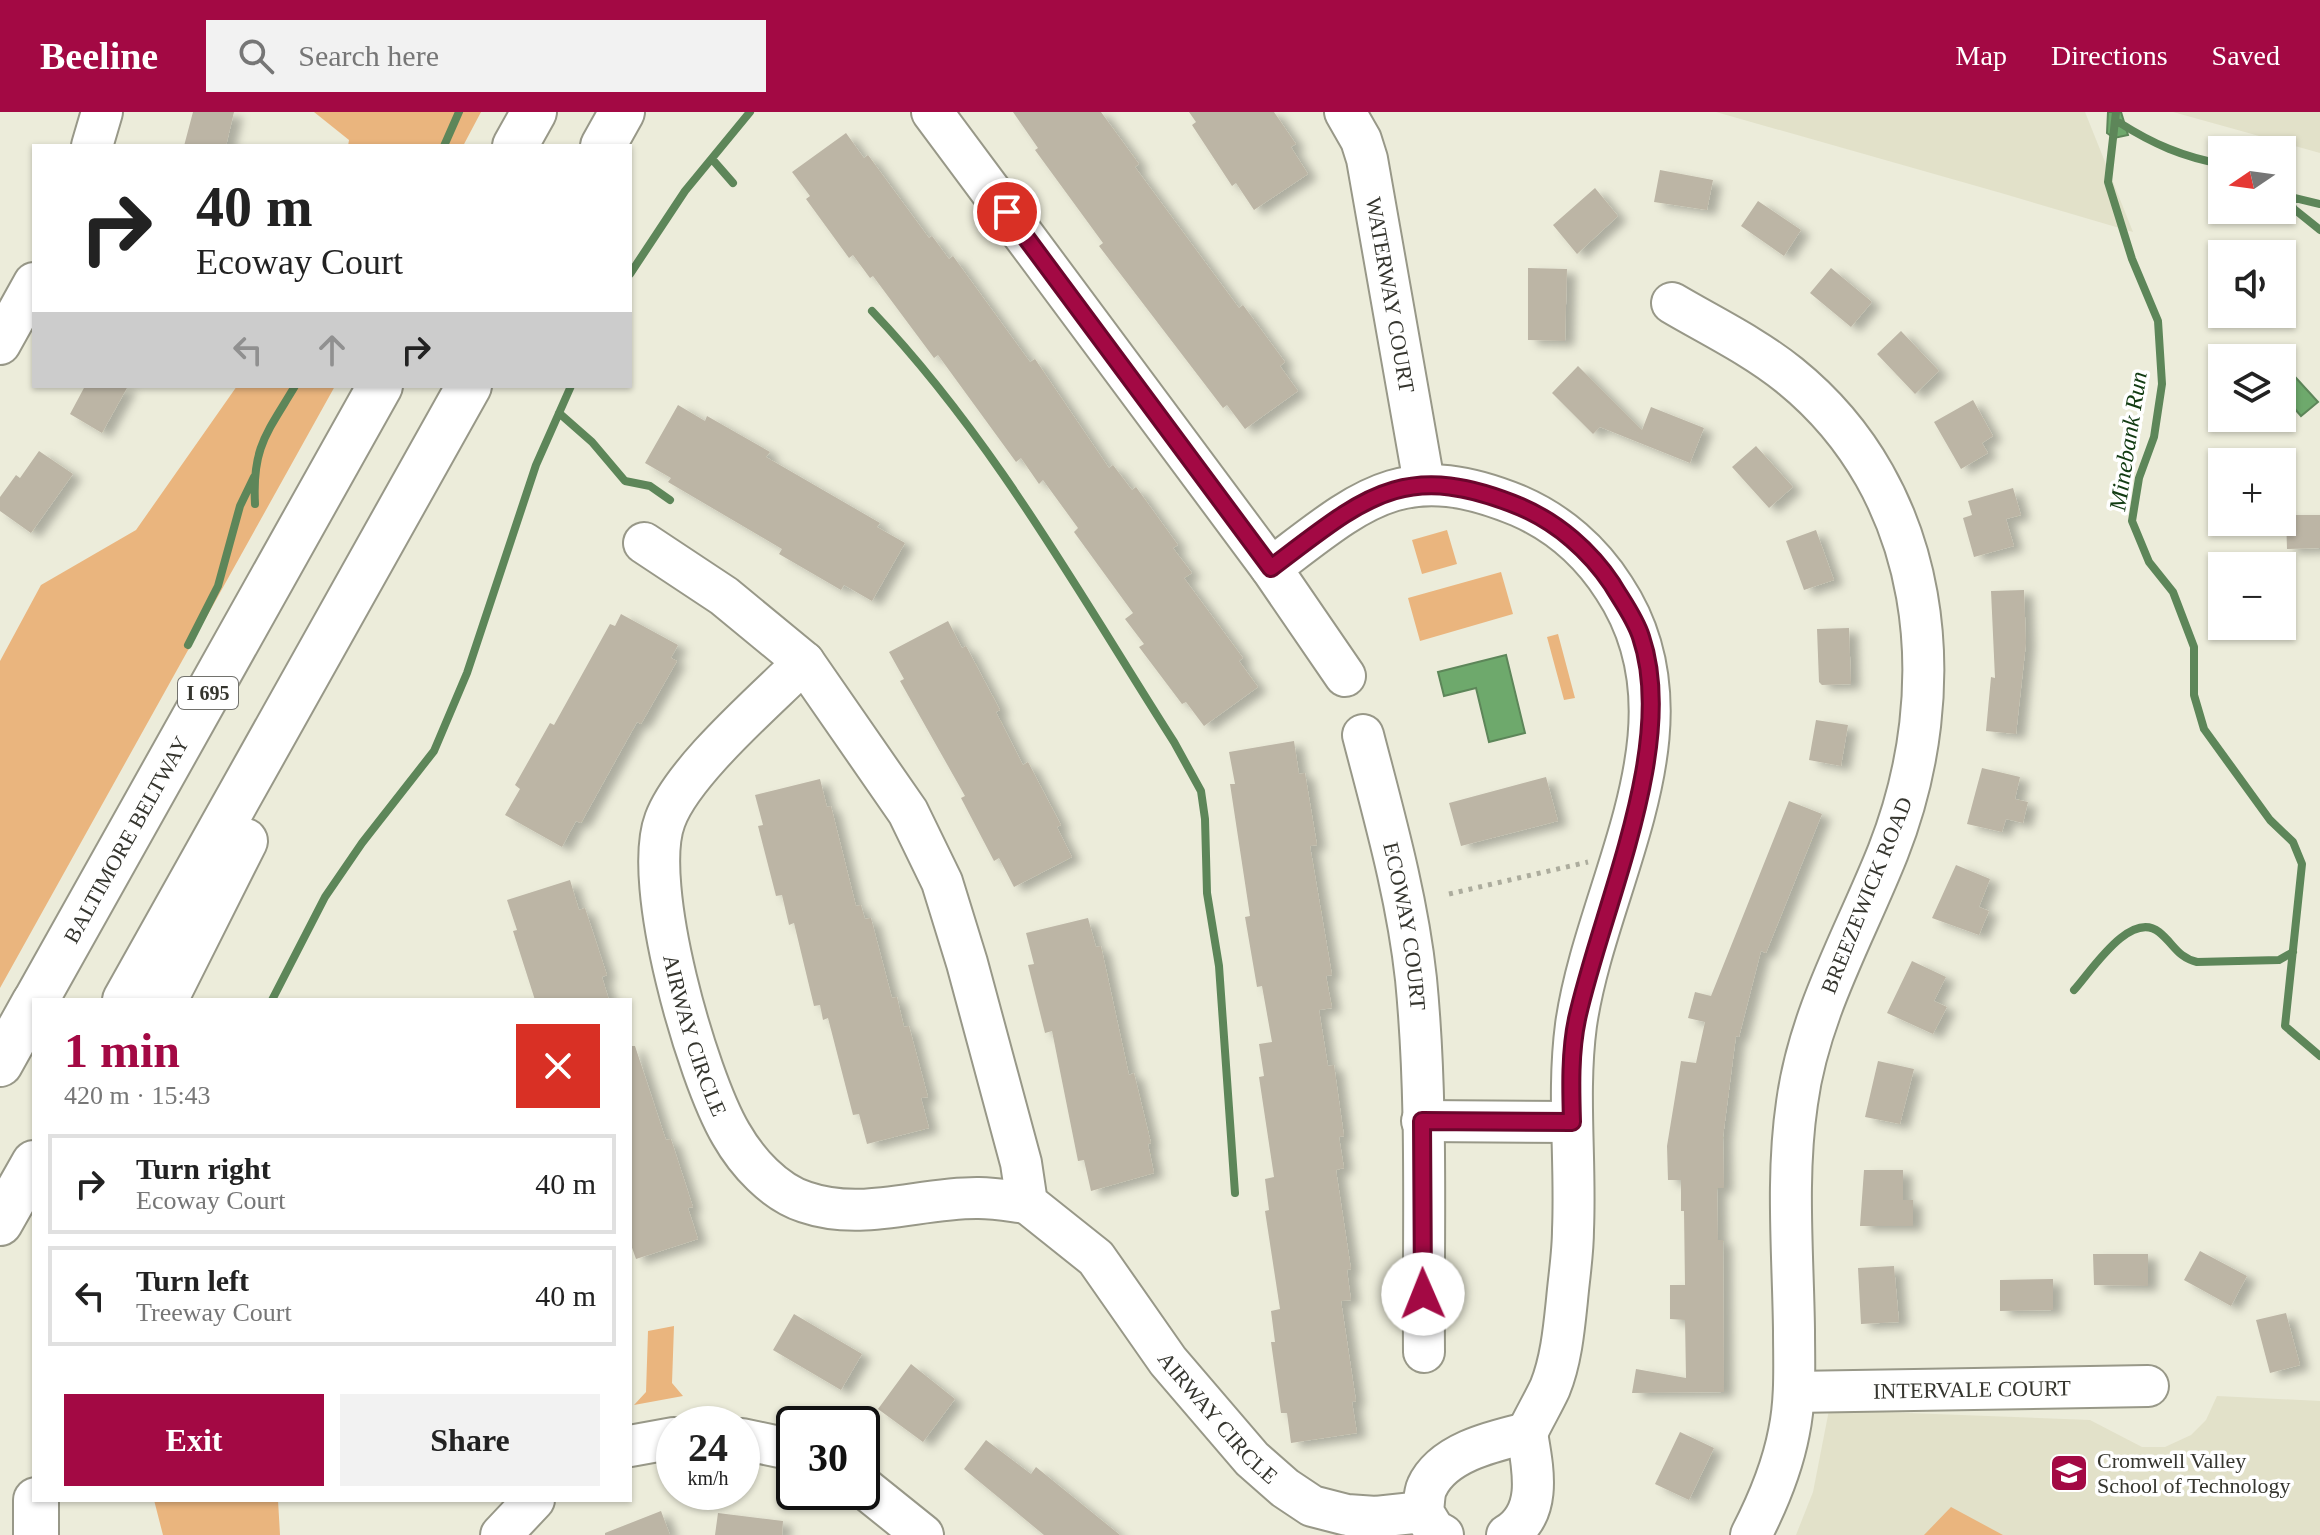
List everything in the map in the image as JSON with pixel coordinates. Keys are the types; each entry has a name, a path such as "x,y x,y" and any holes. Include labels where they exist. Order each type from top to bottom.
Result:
{"highway":[{"path":"516,144 534,112"},
{"path":"604,144 622,112"},
{"name":"BALTIMORE BELTWAY","path":"37,998 379,388"},
{"path":"126,998 468,388"},
{"path":"166,998 443,433"},
{"name":"BALTIMORE BELTWAY","path":"0,1064 32,1007"},
{"path":"0,1223 32,1167"},
{"path":"36,1502 36,1535"}],"street":[{"path":"93,144 102,112"},
{"path":"932,112 1271,568 1345,676"},
{"name":"WATERWAY COURT","path":"1345,112 1361,140 1367,159 1424,483"},
{"path":"0,344 32,287"},
{"name":"BREEZEWICK ROAD","path":"1672,303 1790,376 1847,432 1889,499 1914,580 1921,623 1921,715 1905,802 1815,1022 1797,1100 1792,1173 1794,1392 1782,1461 1751,1535"},
{"path":"1271,568 1335,519 1369,499 1424,483 1465,487 1535,513 1568,535 1601,567 1641,636 1648,671 1650,714 1645,770 1577,1023 1572,1122 1573,1230 1561,1347 1551,1386 1527,1433 1533,1483 1532,1505 1519,1531"},
{"path":"644,543 724,596 804,662 908,812 942,882 1021,1163 1027,1203"},
{"name":"AIRWAY CIRCLE","path":"804,662 682,787 664,822 659,870 662,916 699,1054 731,1133 762,1175 803,1202 845,1212 978,1198 1027,1203 1096,1258 1168,1361 1252,1459 1285,1488 1312,1506 1347,1515 1433,1524"},
{"name":"ECOWAY COURT","path":"1363,735 1406,913 1416,980 1422,1121 1424,1352"},
{"path":"1422,1121 1572,1122"},
{"name":"INTERVALE COURT","path":"1794,1392 2148,1386"},
{"path":"1433,1524 1427,1486 1443,1468 1479,1447 1527,1433"},
{"path":"632,1446 656,1441"},
{"path":"880,1500 923,1535"},
{"path":"501,1535 532,1502"}],"path":[{"path":"1449,894 1584,861 1597,865"}],"shaded area":[{"path":"314,112 481,112 464,144 348,144 349,140"},
{"path":"1716,112 2085,112 2133,232 2001,193"},
{"path":"2108,112 2121,112 2128,135 2114,138 2107,133"},
{"path":"2173,112 2320,112 2320,153 2296,146 2296,136 2259,136"},
{"path":"2296,378 2318,402 2301,416 2296,410"},
{"path":"236,388 334,388 0,988 0,661 41,585 136,530"},
{"path":"1447,530 1457,564 1422,574 1412,540"},
{"path":"1501,572 1513,614 1420,641 1408,598"},
{"path":"1558,634 1575,698 1564,700 1547,637"},
{"path":"1506,655 1525,733 1489,742 1476,688 1444,696 1438,672"},
{"path":"674,1326 672,1383 683,1396 634,1405 646,1392 648,1331"},
{"name":"Cromwell Valley School of Technology","path":"2217,1396 2320,1401 2320,1535 1796,1535 1813,1492 1829,1410 2090,1420 2142,1447 2165,1447 2191,1435 2206,1420"},
{"path":"155,1502 278,1502 280,1535 163,1535"},
{"path":"1951,1507 2003,1535 1924,1535"}],"building":[{"path":"193,112 234,112 226,144 185,144"},
{"path":"1013,112 1101,112 1139,164 1135,167 1239,308 1243,305 1285,362 1280,366 1298,391 1245,429 1227,405 1223,408 1099,246 1103,243 1035,150 1038,148"},
{"path":"1189,112 1274,112 1296,144 1291,147 1308,174 1254,210 1236,183 1232,186 1192,125 1196,122"},
{"path":"846,133 864,158 868,155 929,238 932,236 949,259 953,256 1030,362 1035,359 1109,468 1113,465 1132,490 1136,487 1178,545 1173,548 1192,573 1184,578 1243,658 1239,661 1258,687 1204,726 1186,702 1182,704 1139,647 1144,644 1125,619 1133,613 1074,532 1078,528 1043,480 1039,484 1021,458 1016,462 938,355 934,358 873,276 870,278 853,255 849,258 806,199 810,196 792,172"},
{"path":"1660,170 1713,180 1707,210 1654,202"},
{"path":"1595,188 1618,216 1577,254 1553,225"},
{"path":"1758,201 1801,230 1784,256 1741,226"},
{"path":"1528,268 1567,269 1565,341 1528,340"},
{"path":"1831,268 1872,302 1851,327 1810,293"},
{"path":"1901,331 1939,371 1915,394 1877,354"},
{"path":"1578,366 1642,430 1651,407 1704,428 1690,463 1600,427 1593,434 1552,393"},
{"path":"84,388 127,388 102,433 70,414"},
{"path":"1973,400 1993,436 1982,443 1988,453 1961,469 1934,422"},
{"path":"678,405 705,421 707,416 770,452 766,457 880,523 877,527 905,543 872,601 844,585 841,590 779,554 782,549 668,482 671,478 645,463"},
{"path":"1756,446 1793,487 1769,508 1732,467"},
{"path":"39,451 73,474 31,533 0,511 0,497 16,475 20,478"},
{"path":"2013,488 2021,515 2006,519 2014,546 1974,557 1963,518 1972,515 1968,501"},
{"path":"2296,515 2320,515 2320,548 2287,549 2287,536 2296,536"},
{"path":"1816,530 1834,580 1804,590 1786,541"},
{"path":"2024,590 2026,643 2016,734 1986,731 1991,677 1995,678 1991,591"},
{"path":"621,614 678,645 671,658 677,661 641,724 637,722 581,823 576,821 562,847 505,815 520,789 515,785 550,723 554,725 610,624 615,626"},
{"path":"948,621 962,648 966,646 1000,710 996,712 1023,765 1028,762 1061,825 1057,827 1072,857 1014,887 999,858 994,861 961,798 965,796 900,681 904,679 889,652"},
{"path":"1849,628 1851,684 1822,685 1819,682 1817,629"},
{"path":"1816,720 1848,725 1841,766 1809,760"},
{"path":"1294,741 1299,774 1305,773 1317,845 1310,846 1332,975 1326,976 1332,1008 1319,1010 1328,1066 1334,1065 1344,1136 1339,1137 1344,1168 1336,1170 1351,1269 1347,1270 1351,1300 1341,1301 1356,1401 1352,1402 1357,1433 1291,1443 1287,1413 1281,1413 1271,1342 1275,1342 1271,1311 1280,1309 1265,1211 1269,1210 1265,1179 1274,1177 1259,1077 1264,1076 1259,1044 1272,1042 1262,986 1257,987 1245,917 1250,916 1230,784 1235,784 1229,752"},
{"path":"1982,768 2020,777 2015,799 2028,802 2023,823 2006,819 2002,832 1967,824"},
{"path":"1546,777 1558,821 1461,846 1449,803"},
{"path":"820,779 827,807 831,806 856,906 861,905 865,919 871,918 892,998 897,997 904,1027 909,1026 928,1097 921,1098 929,1128 867,1144 859,1114 853,1115 828,1018 823,1020 820,1005 814,1006 794,923 789,925 782,895 776,896 758,826 763,825 755,795"},
{"path":"1789,801 1822,814 1766,953 1761,951 1739,1037 1736,1036 1723,1137 1724,1188 1717,1188 1718,1240 1723,1240 1724,1392 1632,1393 1636,1369 1686,1378 1685,1320 1670,1319 1670,1285 1685,1285 1684,1211 1681,1211 1681,1180 1668,1180 1667,1146 1681,1061 1696,1063 1705,1022 1688,1018 1695,992 1711,996"},
{"path":"1956,865 1990,879 1979,907 1989,911 1979,935 1932,918"},
{"path":"570,880 579,910 585,908 607,975 602,977 608,998 534,998 513,931 517,930 507,900"},
{"path":"1088,918 1096,947 1101,946 1129,1075 1134,1073 1151,1143 1148,1144 1154,1173 1091,1191 1084,1160 1078,1161 1052,1031 1045,1033 1028,965 1034,964 1026,933"},
{"path":"1912,961 1946,977 1934,1001 1947,1007 1933,1034 1887,1013"},
{"path":"632,1046 635,1046 666,1140 671,1139 693,1207 688,1208 698,1239 636,1259 632,1248"},
{"path":"1878,1061 1914,1069 1900,1124 1865,1117"},
{"path":"1864,1170 1903,1170 1903,1200 1913,1200 1913,1226 1860,1226"},
{"path":"2200,1251 2247,1276 2231,1306 2184,1280"},
{"path":"2093,1254 2148,1254 2148,1286 2094,1285"},
{"path":"1894,1266 1899,1322 1861,1324 1858,1268"},
{"path":"2053,1279 2053,1310 2000,1311 2000,1280"},
{"path":"2286,1313 2300,1365 2270,1373 2256,1320"},
{"path":"794,1314 862,1354 841,1390 773,1350"},
{"path":"911,1364 955,1399 923,1442 880,1410"},
{"path":"1680,1432 1714,1448 1689,1500 1655,1484"},
{"path":"986,1440 1031,1474 1036,1467 1120,1535 1044,1535 964,1469"},
{"path":"661,1511 670,1535 605,1535 605,1533"},
{"path":"718,1513 783,1521 782,1535 715,1535"}],"waterway":[{"path":"445,144 459,112"},
{"path":"632,271 685,191 750,112"},
{"name":"Minebank Run","path":"2116,112 2108,182 2132,259 2158,321 2162,384 2154,437 2139,478 2132,521 2149,562 2173,592 2194,647 2194,695 2204,729 2270,820 2293,842 2302,864 2285,1026 2320,1056"},
{"path":"2120,123 2169,149 2208,161"},
{"path":"712,159 733,183"},
{"path":"2296,198 2320,204"},
{"path":"2296,211 2320,230"},
{"path":"872,311 916,360 996,464 1174,742 1201,791 1207,893 1219,966 1235,1193"},
{"path":"255,504 256,468 263,441 294,388"},
{"path":"273,998 325,897 362,843 434,751 467,673 536,465 570,388"},
{"path":"559,413 592,442 625,481 650,486 670,500"},
{"path":"188,645 218,586 240,506 254,477"},
{"path":"2074,990 2112,946 2136,929 2148,927 2159,932 2180,953 2197,962 2279,960 2293,952"}],"place":[{"name":"Cromwell Valley School of Technology","path":"2069,1473"}],"route":[{"path":"1007,212 1271,568 1335,519 1369,499 1424,483 1465,487 1535,513 1568,535 1601,567 1641,636 1648,671 1650,714 1645,770 1577,1023 1571,1080 1572,1122 1422,1121 1423,1294"}]}
